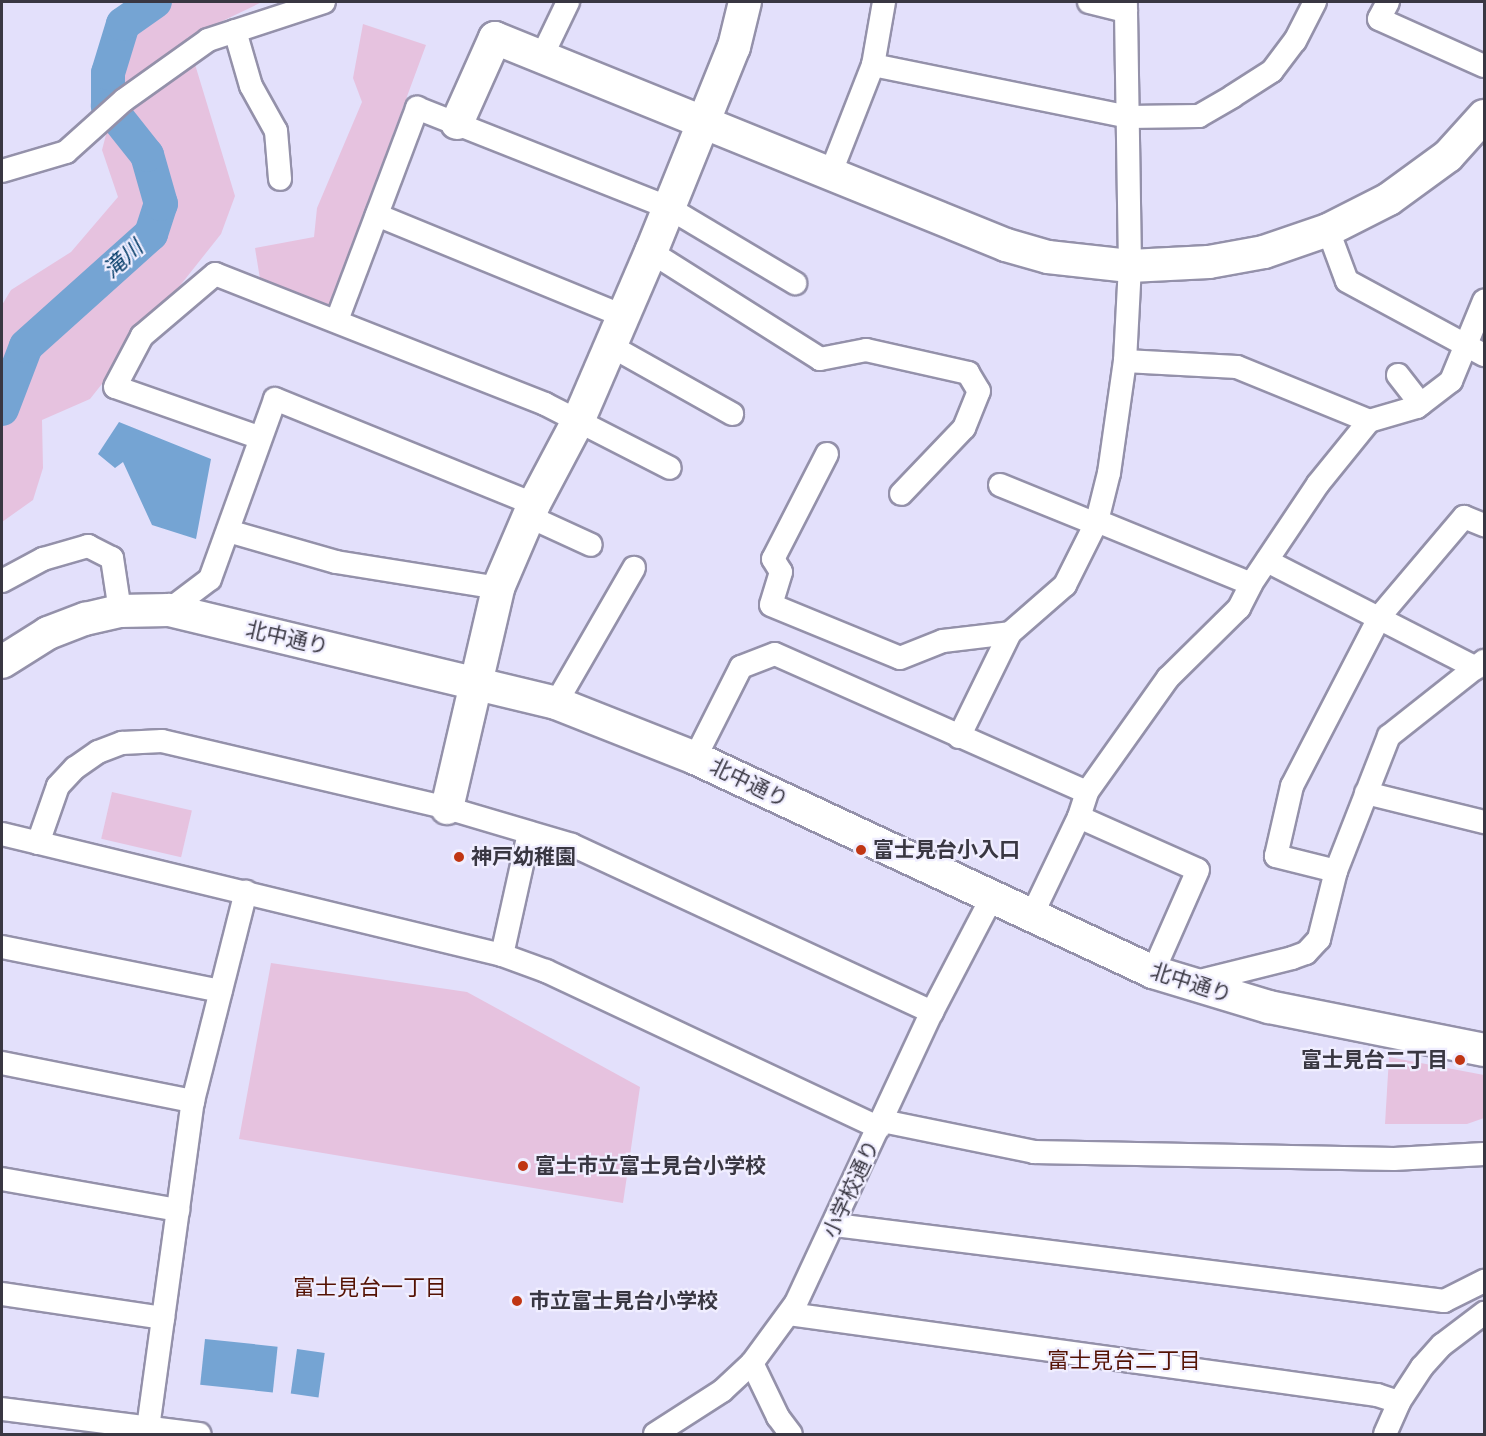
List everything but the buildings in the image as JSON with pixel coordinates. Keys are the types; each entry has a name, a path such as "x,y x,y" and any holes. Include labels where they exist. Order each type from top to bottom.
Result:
{"street":[{"path":"2,171 66,152 92,125 208,40 324,2"},
{"path":"542,56 568,2"},
{"path":"447,808 498,588 531,510 579,419 651,252 734,47 745,2"},
{"path":"831,172 873,65 884,2"},
{"path":"959,737 1010,633 1065,585 1097,523 1109,473 1125,361 1130,266 1126,6 1089,2"},
{"path":"873,65 1128,117 1199,116 1272,71 1295,41 1315,2"},
{"path":"1388,2 1379,19 1485,66"},
{"path":"236,31 251,86 276,130 280,179"},
{"path":"457,123 495,38 703,119 1006,245 1048,256 1130,266 1209,262 1264,252 1328,230 1389,199 1448,156 1485,116"},
{"path":"336,321 417,108 669,208 795,283"},
{"path":"377,215 623,316"},
{"path":"1328,230 1347,281 1476,348"},
{"path":"651,252 820,358 866,350 968,373 979,390 964,428 901,494"},
{"path":"258,437 115,387 142,336 215,274 579,419 670,468"},
{"path":"1031,917 1079,817 1087,792 1168,678 1239,608 1251,584 1318,484 1369,421 1421,404 1450,381 1476,348 1485,301"},
{"path":"611,346 732,414"},
{"path":"1125,361 1237,366 1369,421"},
{"path":"1398,375 1421,404"},
{"path":"169,609 210,579 258,437 274,399 531,510 591,545"},
{"path":"827,454 772,559 781,572 771,605 900,658 943,642 1010,633"},
{"path":"1000,485 1251,584"},
{"path":"1336,871 1276,856 1292,786 1380,616 1464,517 1485,525"},
{"path":"228,531 336,562 498,588"},
{"path":"2,581 43,559 88,546 112,558 120,611"},
{"path":"1188,984 1306,953 1319,939 1336,871 1389,736 1480,664 1267,561"},
{"path":"556,703 634,568"},
{"name":"北中通り","path":"2,662 48,633 120,611 169,609 556,703 695,758 991,899 1153,972 1269,1007 1485,1050"},
{"path":"695,758 741,667 775,654 1087,792"},
{"path":"38,843 58,786 75,768 98,752 144,741 162,741 447,808 572,846 675,891 932,1012"},
{"path":"1366,793 1485,822"},
{"path":"1079,817 1198,870 1153,972"},
{"path":"502,955 530,833"},
{"path":"2,834 502,955 546,971 881,1125 1034,1152 1394,1159 1485,1154"},
{"path":"148,1428 194,1101 246,892"},
{"name":"小学校通り","path":"655,1434 722,1391 752,1363 789,1314 835,1225 932,1012 991,899"},
{"path":"2,947 221,991"},
{"path":"2,1064 194,1101"},
{"path":"2,1179 178,1210"},
{"path":"835,1225 1444,1301 1485,1281"},
{"path":"2,1294 163,1318"},
{"path":"1385,1434 1399,1402 1442,1345 1485,1313"},
{"path":"789,1314 1377,1395 1399,1402"},
{"path":"752,1363 778,1417 791,1434"},
{"path":"2,1409 199,1434"}],"shaded area":[{"path":"161,2 262,2 187,38 235,196 221,234 90,399 42,420 43,468 33,500 2,522 2,305 11,290 71,252 118,197 102,150 129,47 145,19"},
{"path":"363,24 426,45 330,305 260,279 255,248 314,237 317,208 362,102 353,78"},
{"path":"112,792 192,810 181,857 101,839"},
{"path":"271,963 467,992 640,1087 623,1203 239,1139"},
{"path":"1389,1057 1484,1075 1484,1118 1467,1124 1385,1124"}],"water":[{"path":"119,422 211,459 196,539 152,525 123,462 115,468 98,454"},
{"path":"205,1339 278,1347 273,1392 200,1385"},
{"path":"297,1349 325,1353 318,1397 291,1394"}],"waterway":[{"name":"滝川","path":"2,409 26,346 151,234 161,204 147,155 108,106 108,73 123,24 155,2"}],"place":[{"name":"富士見台小入口","path":"861,850"},
{"name":"神戸幼稚園","path":"459,857"},
{"name":"富士見台二丁目","path":"1460,1060"},
{"name":"富士市立富士見台小学校","path":"523,1166"},
{"name":"市立富士見台小学校","path":"517,1301"}],"district":[{"name":"富士見台一丁目","path":"370,1288"},
{"name":"富士見台二丁目","path":"1124,1361"}]}
